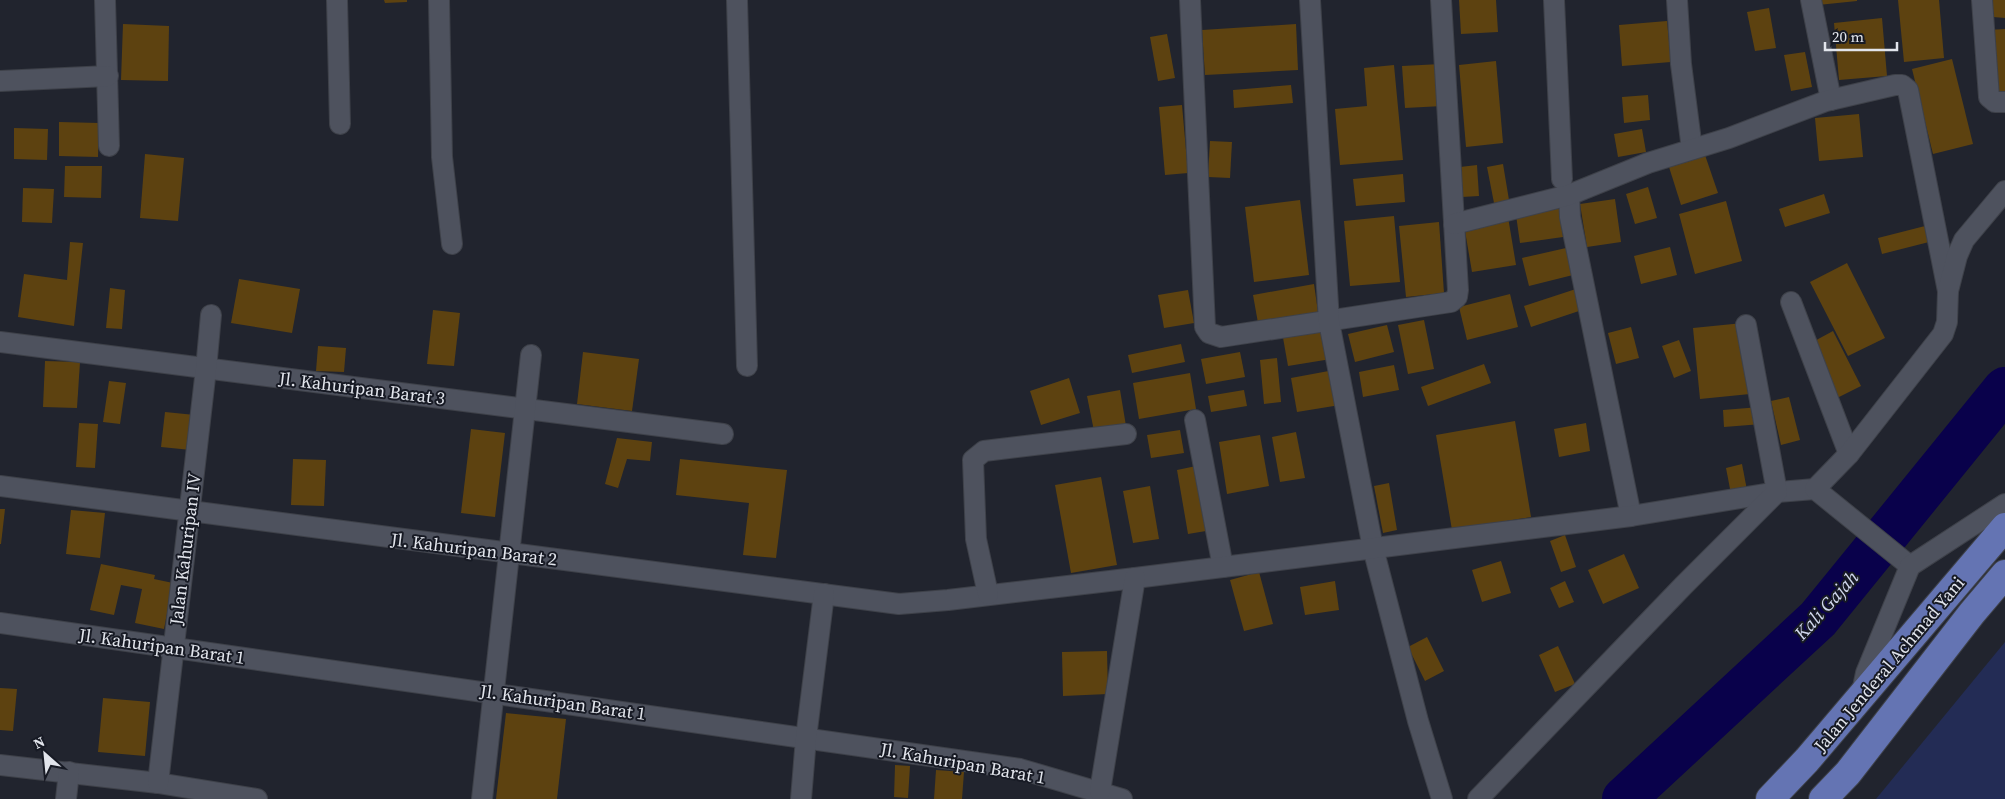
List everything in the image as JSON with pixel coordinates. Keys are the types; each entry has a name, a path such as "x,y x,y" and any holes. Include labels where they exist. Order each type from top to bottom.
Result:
{"main road":[{"name":"Jalan Jenderal Achmad Yani","path":"1770,799 1807,760 2005,527"},
{"name":"Jalan Jenderal Achmad Yani","path":"1823,799 1848,773 1972,613 2005,574"}],"street":[{"path":"104,0 109,146"},
{"path":"337,0 340,124"},
{"path":"439,0 442,157 452,244"},
{"path":"737,0 747,366"},
{"path":"1190,0 1205,327 1209,333 1221,337 1451,302 1457,297 1441,0"},
{"path":"1310,0 1329,322 1373,548 1418,721 1442,799"},
{"path":"1554,0 1565,187 1631,516"},
{"path":"1677,0 1681,64 1692,149"},
{"path":"1811,0 1831,100"},
{"path":"1982,0 1989,97 1995,102 2005,102"},
{"path":"0,81 108,76"},
{"path":"1454,224 1565,187 1729,138 1831,100 1902,84 1908,90 1948,291 1947,322 1943,334 1849,454 1815,489 1904,561"},
{"path":"1948,291 1964,240 2005,191"},
{"path":"1791,302 1849,454"},
{"name":"Jalan Kahuripan IV","path":"158,783 206,369 210,315"},
{"path":"1478,799 1684,585 1777,492 1746,325"},
{"name":"Jl. Kahuripan Barat 3","path":"0,342 724,434"},
{"path":"482,799 531,354"},
{"path":"1195,420 1223,567"},
{"path":"980,596 973,460 984,452 1126,434"},
{"name":"Jl. Kahuripan Barat 2","path":"0,486 899,604 1135,578 1631,516 1777,492 1815,489"},
{"path":"1862,696 1866,673 1904,561 2005,504"},
{"path":"1100,791 1135,578"},
{"path":"801,799 806,738 824,594"},
{"name":"Jl. Kahuripan Barat 1","path":"0,623 494,692 1020,769 1122,799"},
{"path":"0,765 158,783 257,799"},
{"path":"66,799 69,772"}],"shaded area":[{"path":"2005,642 2005,799 1876,799"}],"building":[{"path":"384,0 407,0 407,2 385,3"},
{"path":"1459,0 1496,0 1498,32 1461,34"},
{"path":"1818,0 1857,0 1857,1 1818,5"},
{"path":"1898,0 1939,0 1944,58 1904,62"},
{"path":"1993,0 2005,0 2005,18 1993,17"},
{"path":"1769,8 1776,48 1755,51 1747,12"},
{"path":"1882,18 1887,76 1839,80 1834,23"},
{"path":"1667,21 1671,62 1622,66 1619,25"},
{"path":"123,24 169,26 168,81 121,80"},
{"path":"1296,24 1298,70 1205,75 1202,30"},
{"path":"2005,29 2005,95 1994,96 1988,30"},
{"path":"1167,34 1175,78 1158,81 1150,37"},
{"path":"1805,52 1812,87 1791,91 1784,55"},
{"path":"1952,59 1973,144 1933,154 1912,69"},
{"path":"1496,61 1503,143 1466,147 1459,65"},
{"path":"1441,64 1443,106 1405,108 1402,66"},
{"path":"1394,65 1403,160 1340,165 1335,109 1367,106 1364,68"},
{"path":"1291,85 1293,103 1234,108 1233,90"},
{"path":"1648,95 1650,120 1624,123 1622,97"},
{"path":"1182,105 1188,173 1165,175 1159,107"},
{"path":"1859,114 1863,157 1819,161 1815,118"},
{"path":"59,122 99,123 98,157 59,156"},
{"path":"14,128 48,129 47,160 14,159"},
{"path":"1642,129 1646,152 1618,157 1614,134"},
{"path":"1210,141 1232,142 1230,178 1208,177"},
{"path":"145,154 184,158 178,221 140,218"},
{"path":"1705,155 1718,193 1681,205 1669,167"},
{"path":"1503,164 1509,200 1494,203 1487,167"},
{"path":"1477,165 1479,196 1462,197 1460,167"},
{"path":"65,166 102,166 101,198 64,197"},
{"path":"1403,174 1405,202 1356,206 1353,179"},
{"path":"1648,187 1657,218 1635,224 1626,194"},
{"path":"23,188 54,189 52,223 22,222"},
{"path":"1824,194 1830,213 1785,227 1779,209"},
{"path":"1615,199 1621,242 1587,247 1580,204"},
{"path":"1300,200 1309,275 1254,282 1245,207"},
{"path":"1726,201 1742,261 1695,274 1679,214"},
{"path":"1559,208 1563,237 1520,243 1516,215"},
{"path":"1394,216 1400,282 1350,286 1344,221"},
{"path":"1508,217 1516,265 1472,272 1464,225"},
{"path":"1439,222 1444,293 1406,297 1399,226"},
{"path":"1925,226 1929,242 1882,254 1878,238"},
{"path":"70,242 83,243 74,326 18,317 24,274 67,280"},
{"path":"1670,247 1677,275 1641,284 1634,256"},
{"path":"1566,248 1573,275 1529,286 1522,258"},
{"path":"1847,263 1885,338 1848,356 1810,282"},
{"path":"239,279 300,289 292,333 231,323"},
{"path":"1314,284 1318,312 1258,323 1253,295"},
{"path":"1582,287 1588,308 1531,327 1524,306"},
{"path":"110,288 125,290 122,329 106,328"},
{"path":"1188,290 1194,323 1164,328 1158,295"},
{"path":"1510,294 1518,327 1467,340 1459,307"},
{"path":"433,310 460,313 454,366 427,364"},
{"path":"1424,320 1434,369 1408,374 1398,325"},
{"path":"1743,323 1750,394 1700,399 1693,328"},
{"path":"1325,324 1331,359 1288,366 1282,332"},
{"path":"1387,325 1394,352 1355,362 1348,334"},
{"path":"1631,327 1639,358 1616,364 1608,333"},
{"path":"1833,331 1861,386 1837,398 1809,344"},
{"path":"1679,340 1691,371 1674,378 1662,346"},
{"path":"1181,344 1185,362 1132,373 1128,355"},
{"path":"318,346 346,348 344,372 316,371"},
{"path":"583,352 639,359 632,411 577,404"},
{"path":"1240,352 1245,377 1206,384 1201,359"},
{"path":"1277,358 1281,402 1264,404 1260,360"},
{"path":"45,361 80,362 77,408 43,407"},
{"path":"1484,364 1491,383 1428,406 1421,387"},
{"path":"1394,365 1399,390 1363,397 1359,372"},
{"path":"1334,370 1340,405 1297,412 1291,378"},
{"path":"1190,373 1196,409 1139,419 1133,383"},
{"path":"1069,378 1080,413 1041,425 1030,391"},
{"path":"109,381 126,383 120,424 103,422"},
{"path":"1120,390 1126,426 1094,431 1087,396"},
{"path":"1244,390 1247,406 1211,412 1208,396"},
{"path":"1789,397 1800,440 1781,445 1771,401"},
{"path":"1760,407 1762,424 1724,427 1723,410"},
{"path":"165,412 195,415 191,450 161,447"},
{"path":"1515,421 1531,517 1452,530 1436,435"},
{"path":"79,423 98,424 95,468 76,467"},
{"path":"1586,423 1590,451 1559,457 1554,429"},
{"path":"471,429 505,433 495,517 461,513"},
{"path":"1180,430 1184,453 1151,458 1147,435"},
{"path":"1296,432 1305,478 1280,482 1272,437"},
{"path":"1260,435 1269,486 1227,494 1219,442"},
{"path":"617,438 652,442 650,461 627,459 618,488 605,484"},
{"path":"293,459 326,460 324,506 291,505"},
{"path":"680,459 787,470 776,558 743,555 749,503 676,495"},
{"path":"1742,464 1747,490 1731,494 1726,468"},
{"path":"1201,465 1212,530 1188,534 1177,470"},
{"path":"1101,477 1117,565 1071,573 1055,485"},
{"path":"1389,483 1397,530 1383,533 1374,486"},
{"path":"1150,486 1159,539 1133,543 1123,491"},
{"path":"0,509 5,509 1,544 0,544"},
{"path":"71,510 105,513 100,558 66,554"},
{"path":"1565,535 1576,567 1561,572 1550,541"},
{"path":"1624,554 1639,588 1603,604 1588,570"},
{"path":"1501,561 1511,593 1482,602 1472,570"},
{"path":"101,564 155,575 154,579 173,583 164,629 135,623 142,589 121,585 114,615 90,610"},
{"path":"1259,572 1273,624 1244,631 1230,580"},
{"path":"1335,581 1339,610 1305,615 1300,587"},
{"path":"1565,581 1574,602 1559,608 1550,588"},
{"path":"1427,637 1444,671 1425,681 1408,647"},
{"path":"1558,646 1575,684 1555,692 1539,655"},
{"path":"1107,651 1108,694 1063,696 1062,652"},
{"path":"0,688 17,689 13,731 0,730"},
{"path":"103,698 150,702 145,756 98,752"},
{"path":"506,713 566,719 557,799 496,799"},
{"path":"895,765 910,766 908,798 894,797"},
{"path":"936,770 964,772 962,799 934,799"}],"waterway":[{"name":"Kali Gajah","path":"1624,799 1818,619 2005,389"}]}
